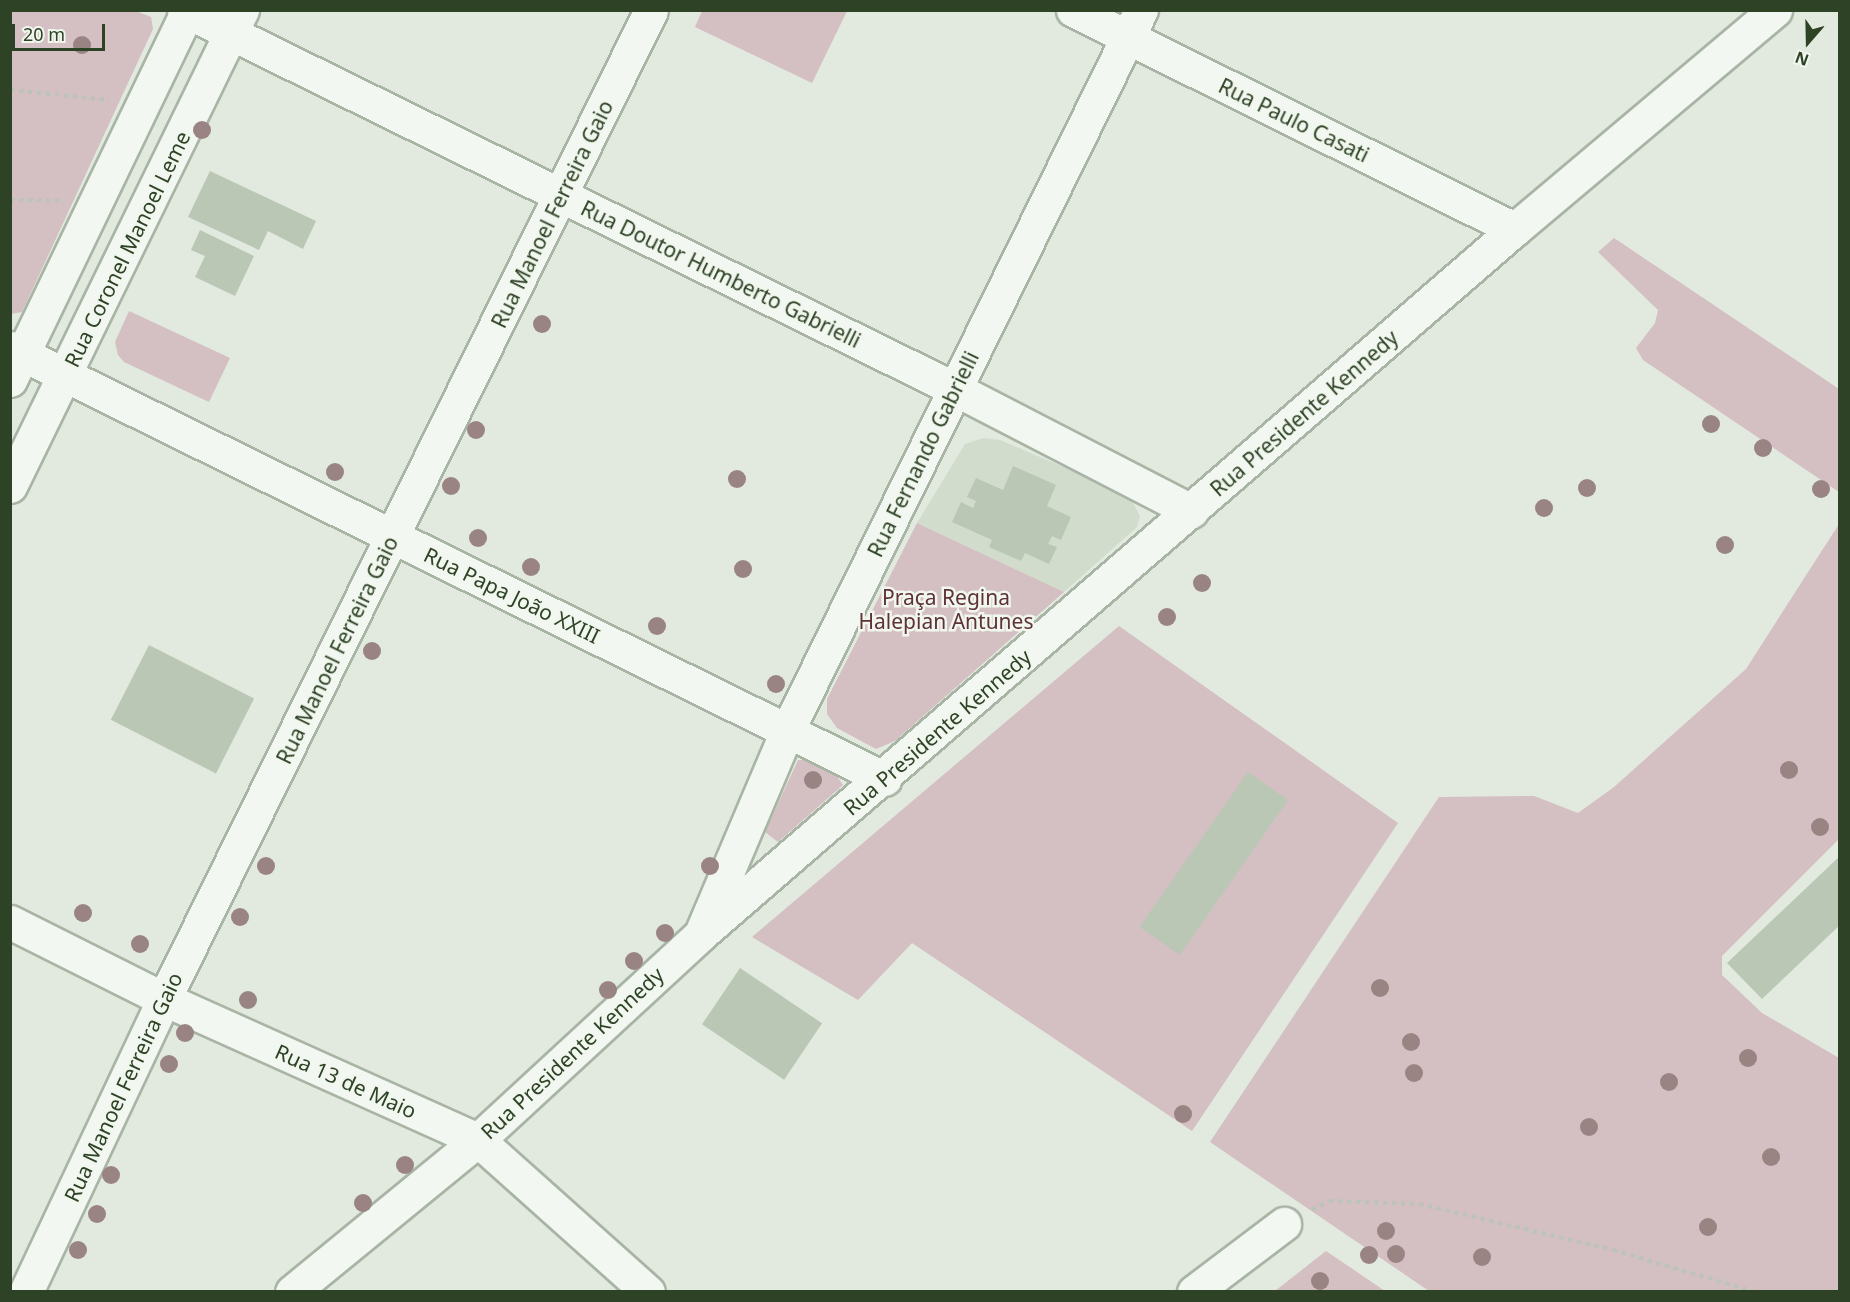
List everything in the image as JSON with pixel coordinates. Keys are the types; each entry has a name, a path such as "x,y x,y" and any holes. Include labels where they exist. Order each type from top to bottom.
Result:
{"street":[{"name":"Rua Manoel Ferreira Gaio","path":"26,1292 164,999 562,196 651,10"},
{"name":"Rua Paulo Casati","path":"1073,10 1135,24 1515,229"},
{"name":"Rua Doutor Humberto Gabrielli","path":"186,11 236,22 562,196 955,388 1191,511"},
{"path":"15,360 186,11"},
{"name":"Rua Presidente Kennedy","path":"292,1292 478,1140 701,934 885,778 1515,229 1772,11"},
{"name":"Rua Coronel Manoel Leme","path":"10,486 67,376 236,22"},
{"name":"Rua Fernando Gabrielli","path":"701,934 788,729 1135,24"},
{"name":"Rua Papa João XXIII","path":"15,360 67,376 885,778"},
{"name":"Rua 13 de Maio","path":"10,922 164,999 478,1140 648,1292"},
{"path":"1194,1292 1284,1224"}],"path":[{"path":"10,90 120,101"},
{"path":"10,200 62,201"},
{"path":"1284,1224 1329,1201 1419,1204 1613,1250 1756,1292"}],"shaded area":[{"path":"983,438 1000,440 1129,495 1140,516 1137,527 1064,592 917,523 965,444"}],"green space":[{"path":"11,10 136,11 151,17 153,29 22,312 11,314"},
{"path":"702,11 847,11 812,83 695,27"},
{"path":"1614,238 1839,389 1839,492 1643,360 1636,348 1655,323 1658,310 1598,252"},
{"path":"129,311 230,358 209,402 124,362 118,355 115,342"},
{"name":"Praça Regina Halepian Antunes","path":"917,523 1064,592 895,741 876,749 837,728 827,714 827,699"},
{"path":"1839,524 1839,839 1722,956 1722,975 1762,1013 1839,1058 1839,1291 1429,1291 1210,1142 1439,797 1534,796 1578,813 1614,787 1746,669"},
{"path":"1119,626 1398,823 1192,1131 912,943 858,1000 752,937"},
{"path":"798,760 807,760 836,775 843,785 778,842 765,832"},
{"path":"1326,1251 1385,1291 1275,1291"}],"building":[{"path":"210,171 316,221 303,249 268,231 259,250 188,217"},
{"path":"200,230 254,256 235,296 195,277 205,256 191,250"},
{"path":"1013,466 1056,485 1047,506 1071,517 1061,540 1052,536 1048,544 1057,547 1049,564 1025,553 1021,561 989,547 992,540 952,522 961,502 973,508 976,501 967,497 976,478 1003,490"},
{"path":"149,645 254,699 216,773 111,720"},
{"path":"1248,772 1288,800 1180,955 1140,927"},
{"path":"1840,856 1840,925 1762,999 1727,963"},
{"path":"740,968 822,1023 784,1080 702,1024"}]}
